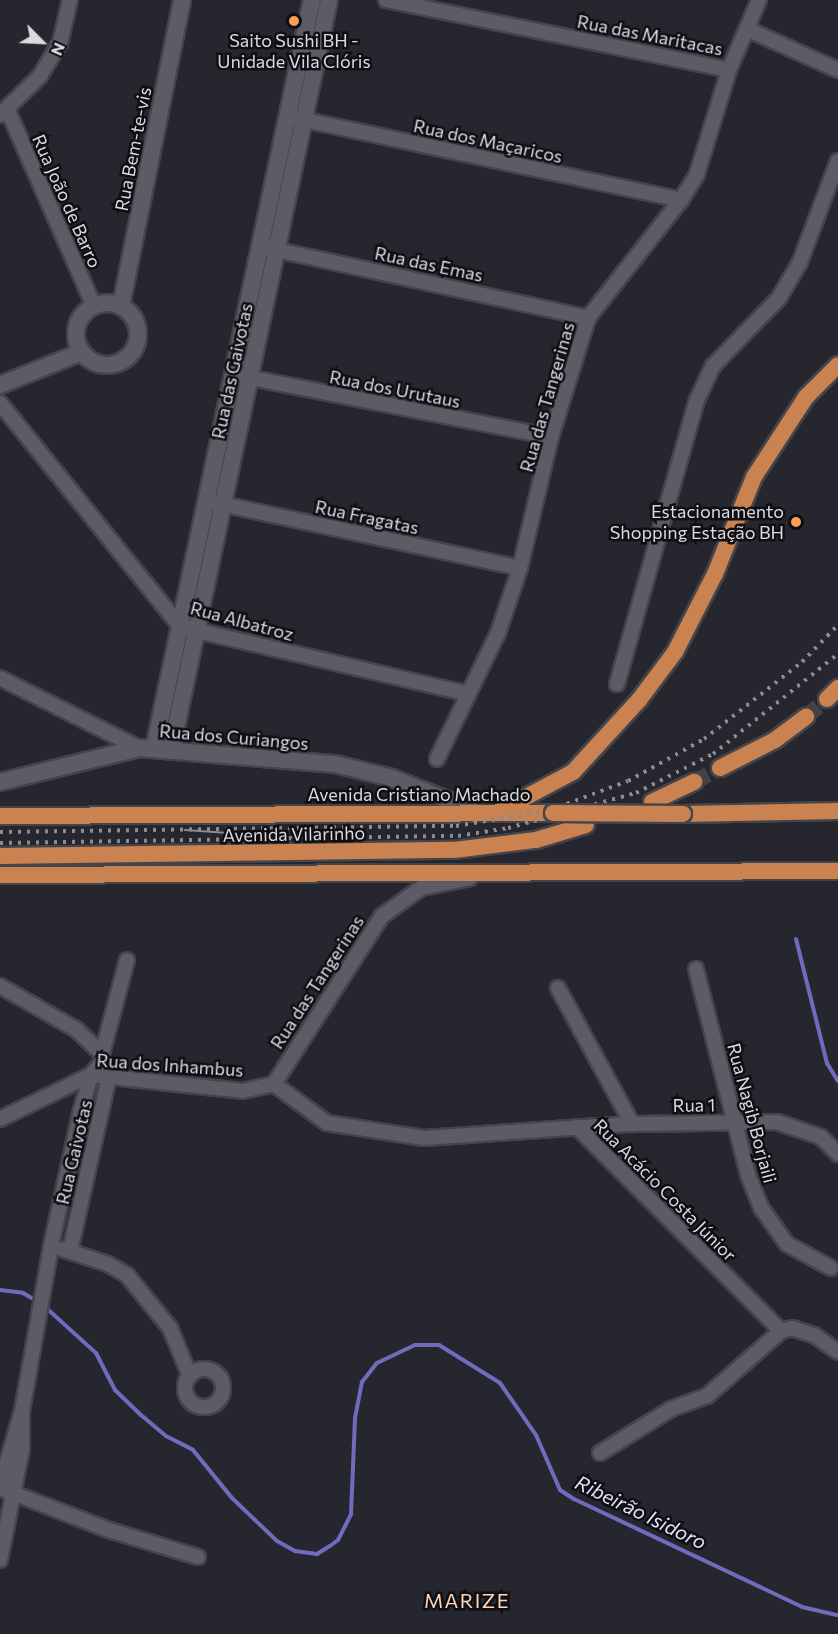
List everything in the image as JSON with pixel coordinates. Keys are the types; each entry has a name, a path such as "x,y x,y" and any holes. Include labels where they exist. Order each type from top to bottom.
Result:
{"highway":[{"path":"498,812 573,772 675,652 715,574 754,477 806,397 838,364"},
{"path":"720,768 775,740 806,717"},
{"path":"652,802 694,782"},
{"name":"Avenida Cristiano Machado","path":"0,816 474,811 683,814 838,811"},
{"name":"Avenida Vilarinho","path":"0,856 454,850 536,840 586,825"},
{"path":"0,875 838,871"}],"street":[{"path":"4,113 40,76 60,43 70,0"},
{"name":"Rua Bem-te-vis","path":"121,306 182,0"},
{"name":"Rua das Gaivotas","path":"215,502 233,375 312,0"},
{"name":"Rua das Gaivotas","path":"154,749 188,628 215,502 250,378 329,0"},
{"name":"Rua das Maritacas","path":"386,0 729,70"},
{"name":"Rua das Tangerinas","path":"437,759 498,633 520,568 551,438 588,318 681,200 696,174 729,70 759,0"},
{"path":"747,29 838,70"},
{"name":"Rua João de Barro","path":"4,113 94,306"},
{"name":"Rua dos Maçaricos","path":"287,116 681,200"},
{"path":"617,684 697,400 713,366 784,289 800,262 838,161"},
{"name":"Rua das Emas","path":"261,246 588,318"},
{"path":"108,303 121,306 138,326 137,344 130,355 120,362 103,365 82,352 77,340 78,324 94,306 108,303"},
{"path":"0,385 82,352"},
{"name":"Rua dos Urutaus","path":"233,375 551,438"},
{"name":"Rua Albatroz","path":"0,403 188,628 468,694"},
{"name":"Rua Fragatas","path":"215,502 520,568"},
{"name":"Rua dos Curiangos","path":"0,678 154,749 364,770 474,811"},
{"path":"0,782 154,749"},
{"name":"Rua das Tangerinas","path":"274,1083 382,915 421,888 497,872"},
{"name":"Rua Gaivotas","path":"51,1246 91,1075 102,1058 127,960"},
{"name":"Rua Nagib Borjaili","path":"696,969 748,1175 774,1230 787,1244 831,1268"},
{"path":"0,986 77,1030 102,1058 110,1076"},
{"path":"558,988 632,1124"},
{"name":"Rua dos Inhambus","path":"0,1119 91,1075 242,1091 274,1083"},
{"name":"Rua Gaivotas","path":"70,1251 110,1076"},
{"name":"Rua Acácio Costa Júnior","path":"274,1083 327,1123 424,1138 577,1127 781,1331"},
{"name":"Rua 1","path":"577,1127 777,1122 801,1127 821,1137 838,1154"},
{"path":"190,1376 170,1328 128,1275 70,1251 51,1246 22,1412 13,1426 0,1487 109,1530 198,1557"},
{"path":"600,1453 671,1409 707,1396 781,1331 792,1328 814,1335 838,1352"},
{"path":"0,1560 14,1494 13,1426"}],"waterway":[{"name":"Ribeirão Isidoro","path":"796,939 827,1063 838,1081"},
{"name":"Ribeirão Isidoro","path":"0,1290 23,1293 37,1301"},
{"name":"Ribeirão Isidoro","path":"43,1305 96,1353 115,1390 166,1436 193,1450 232,1498 277,1541 295,1551 317,1554 330,1546 338,1540 351,1514 355,1418 362,1382 377,1363 415,1345 439,1345 500,1383 536,1435 560,1490 574,1499 802,1607 838,1615"}],"tunnel":[{"path":"806,717 827,699"},
{"path":"694,782 720,768"}],"tram line":[{"path":"185,830 302,838"}],"railway":[{"path":"0,832 456,826 550,810 628,781 704,739 802,662 838,625"},
{"path":"0,843 458,836 508,828 636,793 713,754 838,654"}],"place":[{"name":"Saito Sushi BH - Unidade Vila Clóris","path":"294,21"},
{"name":"Estacionamento Shopping Estação BH","path":"796,522"}],"district":[{"name":"MARIZE","path":"467,1600"}]}
